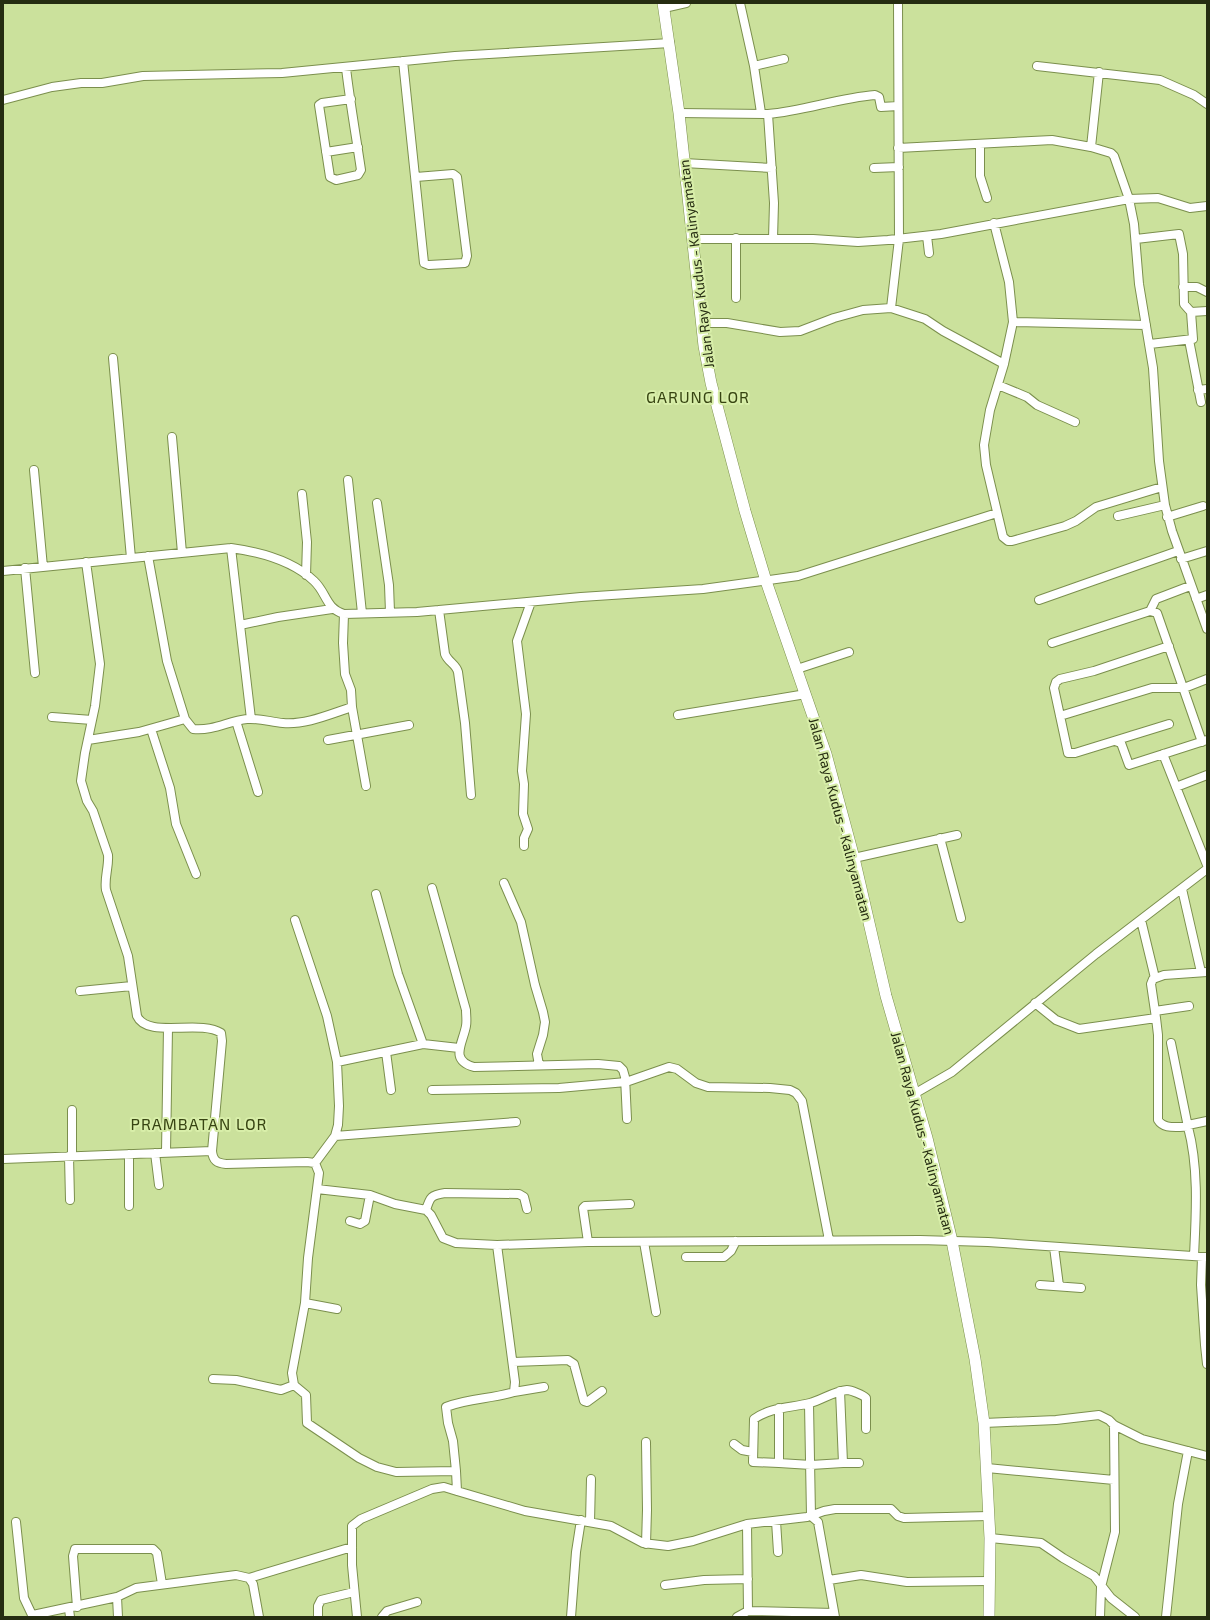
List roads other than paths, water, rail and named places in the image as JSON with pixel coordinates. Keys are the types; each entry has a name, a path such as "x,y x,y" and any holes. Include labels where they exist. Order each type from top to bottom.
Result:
{"main road":[{"name":"Jalan Raya Kudus - Kalinyamatan","path":"663,5 670,43 679,113 702,323 711,384 729,456 766,581 826,754 854,858 886,996 914,1094 952,1241 975,1359 984,1423 990,1538 989,1617"}],"street":[{"path":"663,5 686,3"},
{"path":"740,3 764,113 772,168 774,239"},
{"path":"892,308 899,239 898,3"},
{"path":"3,100 52,87 81,83 102,83 143,76 282,73 346,68 472,54 670,43"},
{"path":"754,66 784,59"},
{"path":"403,61 424,263 429,265 465,263 467,256 457,177 453,174 416,177"},
{"path":"1036,66 1160,80 1194,95 1207,104"},
{"path":"346,68 351,99 358,147 361,173 336,180 330,176 320,104 351,99"},
{"path":"1091,147 1099,72"},
{"path":"679,113 764,113 801,110 840,100 875,95 879,97 881,107 898,106"},
{"path":"898,148 1052,140 1091,147 1114,154 1129,199 1136,239 1139,284 1150,344 1156,394 1162,487 1167,517 1190,586 1206,620 1207,629"},
{"path":"980,144 980,176 987,198"},
{"path":"326,152 358,147"},
{"path":"684,162 772,168"},
{"path":"874,168 899,167"},
{"path":"694,239 813,239 858,242 928,236 1129,199 1158,198 1190,208 1207,206"},
{"path":"994,223 1009,282 1013,304 1014,322 1004,364 990,410 984,454 1002,537 1008,541 1012,541 1065,526 1076,522 1096,507 1162,487"},
{"path":"1136,239 1179,234 1182,243 1184,304 1191,312 1193,339 1150,344"},
{"path":"928,236 929,252"},
{"path":"736,238 736,298"},
{"path":"1183,287 1197,287 1207,292"},
{"path":"702,323 734,324 780,332 800,331 834,318 863,310 892,308 924,319 1004,364"},
{"path":"1191,312 1207,311"},
{"path":"1014,322 1146,324"},
{"path":"1189,340 1201,402"},
{"path":"113,358 131,558"},
{"path":"998,385 1027,397 1037,405 1075,422"},
{"path":"1198,390 1207,389"},
{"path":"172,437 182,553"},
{"path":"34,470 43,567"},
{"path":"348,480 362,613"},
{"path":"302,494 307,542 306,575"},
{"path":"377,503 389,585 390,612"},
{"path":"1118,516 1165,505"},
{"path":"1167,517 1203,506"},
{"path":"240,625 278,617 332,609 344,614 439,610 703,589 766,581 798,576 997,513"},
{"path":"231,548 251,719"},
{"path":"3,571 231,548 277,559 306,575 320,588 332,609"},
{"path":"1039,600 1180,555 1207,551"},
{"path":"148,556 167,661 185,719 193,729 217,728 236,721 251,719 288,723 320,718 352,707"},
{"path":"86,562 100,664 92,720 82,770 82,785 87,801 93,811 108,855 109,862 105,878 106,890 124,941 139,1020 146,1026 168,1028 195,1027 217,1031 222,1035 212,1151 214,1160 220,1163 315,1163"},
{"path":"25,568 35,673"},
{"path":"1150,611 1156,599 1190,586"},
{"path":"1196,599 1207,595"},
{"path":"524,846 524,838 528,829 523,814 522,750 526,714 517,641 531,602"},
{"path":"439,610 445,654 448,660 455,664 458,672 465,723 471,795"},
{"path":"1052,643 1150,611 1157,613 1204,741 1129,765 1121,743 1114,741"},
{"path":"344,614 344,666 351,690 356,734 366,786"},
{"path":"1169,646 1094,671 1060,679 1056,682 1054,688 1068,753 1075,753 1169,724"},
{"path":"797,669 849,652"},
{"path":"1060,716 1152,688 1166,686 1184,688 1207,679"},
{"path":"678,715 806,694"},
{"path":"52,716 92,720"},
{"path":"88,740 151,729 185,719"},
{"path":"236,721 258,792"},
{"path":"328,740 409,725"},
{"path":"151,729 170,788 176,824 196,874"},
{"path":"1163,754 1207,865"},
{"path":"1176,787 1207,775"},
{"path":"854,858 958,834"},
{"path":"940,838 961,918"},
{"path":"914,1094 952,1072 1035,1003 1207,869"},
{"path":"504,883 521,922 535,985 543,1012 543,1034 538,1054 539,1065"},
{"path":"432,888 466,1010 467,1024 459,1048 459,1055 462,1061 474,1067 611,1064 619,1066 623,1070 626,1082 627,1119"},
{"path":"1155,978 1204,972 1182,889"},
{"path":"376,894 398,974 423,1044"},
{"path":"295,920 327,1016 337,1062 339,1111 335,1136 315,1163"},
{"path":"1141,920 1155,978 1151,984 1158,1049 1158,1120 1161,1124 1166,1126 1188,1126 1207,1121"},
{"path":"80,991 132,986"},
{"path":"1035,1003 1056,1020 1079,1029 1155,1015 1189,1006"},
{"path":"166,1152 168,1028"},
{"path":"1171,1043 1191,1137 1201,1257 1201,1286 1207,1364"},
{"path":"337,1062 423,1044 459,1048"},
{"path":"386,1052 391,1090"},
{"path":"432,1090 559,1088 626,1082 669,1067 677,1069 696,1083 708,1087 770,1088 796,1093 802,1101 829,1240"},
{"path":"70,1200 72,1110"},
{"path":"335,1136 516,1122"},
{"path":"3,1159 212,1151"},
{"path":"155,1153 159,1185"},
{"path":"129,1154 129,1206"},
{"path":"315,1163 319,1173 305,1303 292,1373 294,1385 306,1395 307,1423 359,1458 378,1467 396,1472 456,1475"},
{"path":"317,1189 370,1195 401,1206 426,1210 431,1215 441,1235 445,1239 456,1242 497,1245 588,1242 891,1239 952,1241 1201,1257"},
{"path":"426,1210 429,1200 435,1194 445,1192 519,1194 524,1197 527,1209"},
{"path":"350,1221 360,1224 365,1221 370,1195"},
{"path":"588,1242 583,1208 585,1206 630,1204"},
{"path":"686,1257 724,1257 731,1251 736,1241"},
{"path":"644,1242 656,1312"},
{"path":"497,1245 513,1362 514,1392"},
{"path":"1054,1247 1059,1286"},
{"path":"1040,1285 1081,1288"},
{"path":"305,1303 337,1309"},
{"path":"513,1362 568,1360 574,1364 584,1401 587,1402 602,1391"},
{"path":"213,1379 236,1380 281,1390 294,1385"},
{"path":"457,1490 453,1442 446,1407 467,1401 498,1397 514,1392 544,1387"},
{"path":"859,1463 811,1465 779,1462 753,1462 754,1419 770,1410 809,1404 840,1391 853,1390 866,1398 866,1429"},
{"path":"840,1391 843,1463"},
{"path":"809,1404 811,1465 810,1516"},
{"path":"779,1408 779,1462"},
{"path":"984,1423 1056,1420 1099,1415 1110,1420 1114,1425 1142,1439 1207,1456"},
{"path":"1100,1617 1101,1587 1115,1532 1114,1425"},
{"path":"646,1442 646,1544"},
{"path":"734,1444 742,1450 753,1452"},
{"path":"1166,1617 1178,1504 1188,1451"},
{"path":"987,1468 1114,1480"},
{"path":"590,1522 591,1479"},
{"path":"357,1617 354,1592 352,1526 361,1519 432,1489 444,1487 525,1511 581,1520 617,1528 638,1541 646,1544 668,1546 681,1544 747,1524 810,1516 835,1509 893,1510 898,1516 904,1518 989,1516"},
{"path":"737,1617 748,1611 835,1615 818,1522 810,1516"},
{"path":"571,1617 576,1552 581,1520"},
{"path":"776,1521 778,1552"},
{"path":"16,1522 24,1598 26,1605 33,1616 72,1611 117,1597 136,1588 236,1575 249,1578 352,1547"},
{"path":"747,1524 748,1611"},
{"path":"990,1538 1041,1543 1094,1576 1101,1587 1120,1607 1135,1617"},
{"path":"72,1611 72,1556 75,1549 153,1549 157,1553 162,1584"},
{"path":"829,1580 861,1575 907,1582 989,1581"},
{"path":"249,1578 253,1584 259,1617"},
{"path":"665,1585 704,1580 748,1579"},
{"path":"318,1617 318,1606 321,1600 354,1592"},
{"path":"117,1597 118,1617"},
{"path":"382,1617 387,1611 417,1602"}],"district":[{"name":"GARUNG LOR","path":"698,396"},
{"name":"PRAMBATAN LOR","path":"199,1123"}]}
